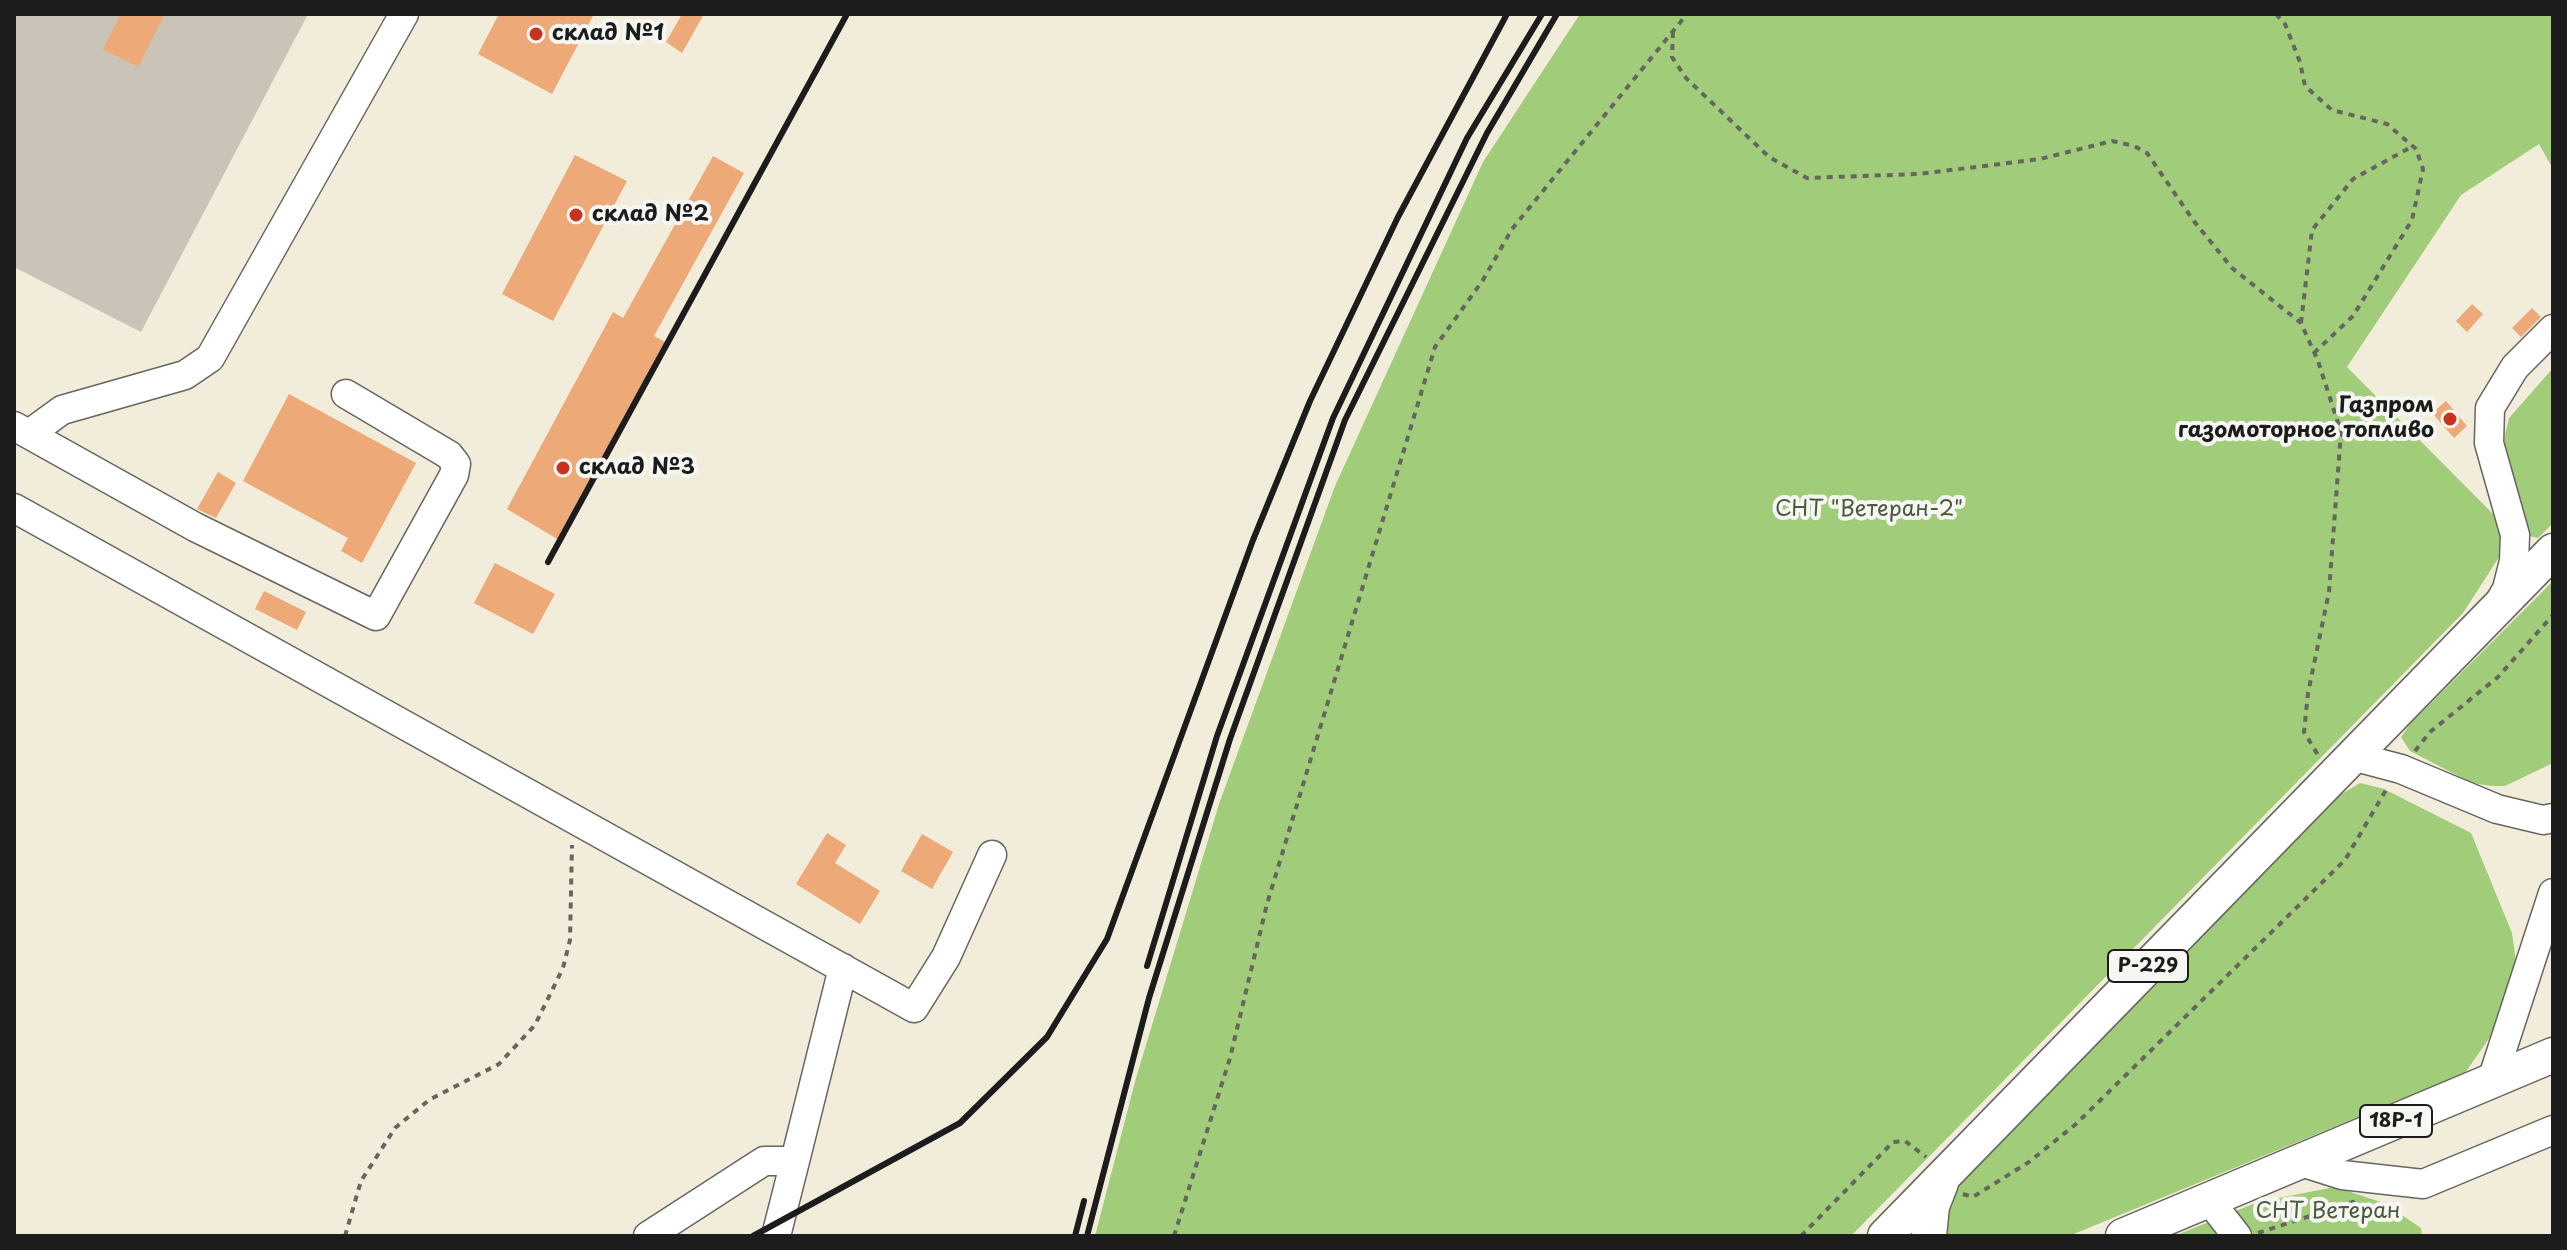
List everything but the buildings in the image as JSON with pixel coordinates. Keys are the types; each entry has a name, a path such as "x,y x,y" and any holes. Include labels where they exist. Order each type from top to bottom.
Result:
{"main road":[{"name":"Р-229","path":"1885,1236 2553,551"},
{"name":"18Р-1","path":"2123,1236 2553,1055"},
{"path":"1929,1236 1932,1206 1943,1175"}],"street":[{"path":"21,430 62,410 185,375 210,358 404,14"},
{"path":"2491,614 2507,589 2514,561 2515,535 2489,443 2490,408 2515,367 2553,329"},
{"path":"21,430 195,527 376,616 454,475 456,464 449,455 346,394"},
{"path":"14,508 914,1008 946,957 992,855"},
{"path":"2342,766 2401,769 2477,803 2522,816 2553,818"},
{"path":"2492,1080 2553,893"},
{"path":"776,1236 843,968"},
{"path":"2301,1162 2355,1177 2423,1184 2553,1130"},
{"path":"648,1236 764,1161 795,1161"},
{"path":"2209,1200 2237,1236"}],"path":[{"path":"1174,1236 1230,1058 1267,904 1435,347 1483,280 1512,229 1687,14"},
{"path":"2276,14 2285,24 2300,62 2305,86 2332,110 2387,124 2413,146 2423,169 2412,220 2353,316 2314,353"},
{"path":"1673,32 1672,57 1686,78 1769,157 1807,178 1919,174 2040,159 2112,141 2134,146 2147,153 2193,220 2232,268 2301,323 2341,432 2329,592 2308,693 2304,732 2342,766"},
{"path":"2301,323 2312,230 2353,179 2413,146"},
{"path":"1801,1236 1893,1142 1905,1141 1922,1152 1965,1196 1973,1197 2029,1162 2076,1124 2345,860 2379,799 2430,732 2498,677 2553,615"},
{"path":"345,1236 361,1181 395,1128 429,1100 499,1064 535,1025 550,997 570,940 573,853 568,815"},
{"path":"2248,1236 2359,1201"}],"shaded area":[{"path":"14,14 308,14 141,332 14,267"}],"green space":[{"name":"СНТ \"Ветеран-2\"","path":"1580,14 2553,14 2553,169 2539,144 2461,195 2347,367 2496,517 2503,551 2463,613 1851,1236 1095,1236 1136,1078 1219,804 1335,486 1483,162"},
{"path":"2553,368 2553,523 2538,538 2529,536 2524,521 2504,450 2505,435 2509,418"},
{"path":"2553,581 2553,763 2505,786 2491,786 2472,783 2410,751 2401,737 2410,724"},
{"path":"2360,783 2384,789 2471,833 2512,933 2516,961 2497,1027 2465,1073 2069,1236 1940,1236 1949,1195 2340,795"},
{"name":"СНТ Ветеран","path":"2335,1187 2384,1203 2421,1228 2422,1236 2174,1236 2258,1202"}],"railway":[{"path":"548,562 847,14"},
{"path":"753,1236 960,1123 1047,1037 1107,939 1253,540 1310,401 1398,217 1507,14"},
{"path":"1147,966 1217,736 1333,418 1467,138 1542,14"},
{"path":"1087,1236 1149,998 1230,739 1345,420 1487,133 1557,14"},
{"path":"1075,1236 1084,1201"}],"place":[{"name":"склад №1","path":"536,34"},
{"name":"склад №2","path":"576,215"},
{"name":"Газпром газомоторное топливо","path":"2450,419"},
{"name":"склад №3","path":"563,468"}]}
